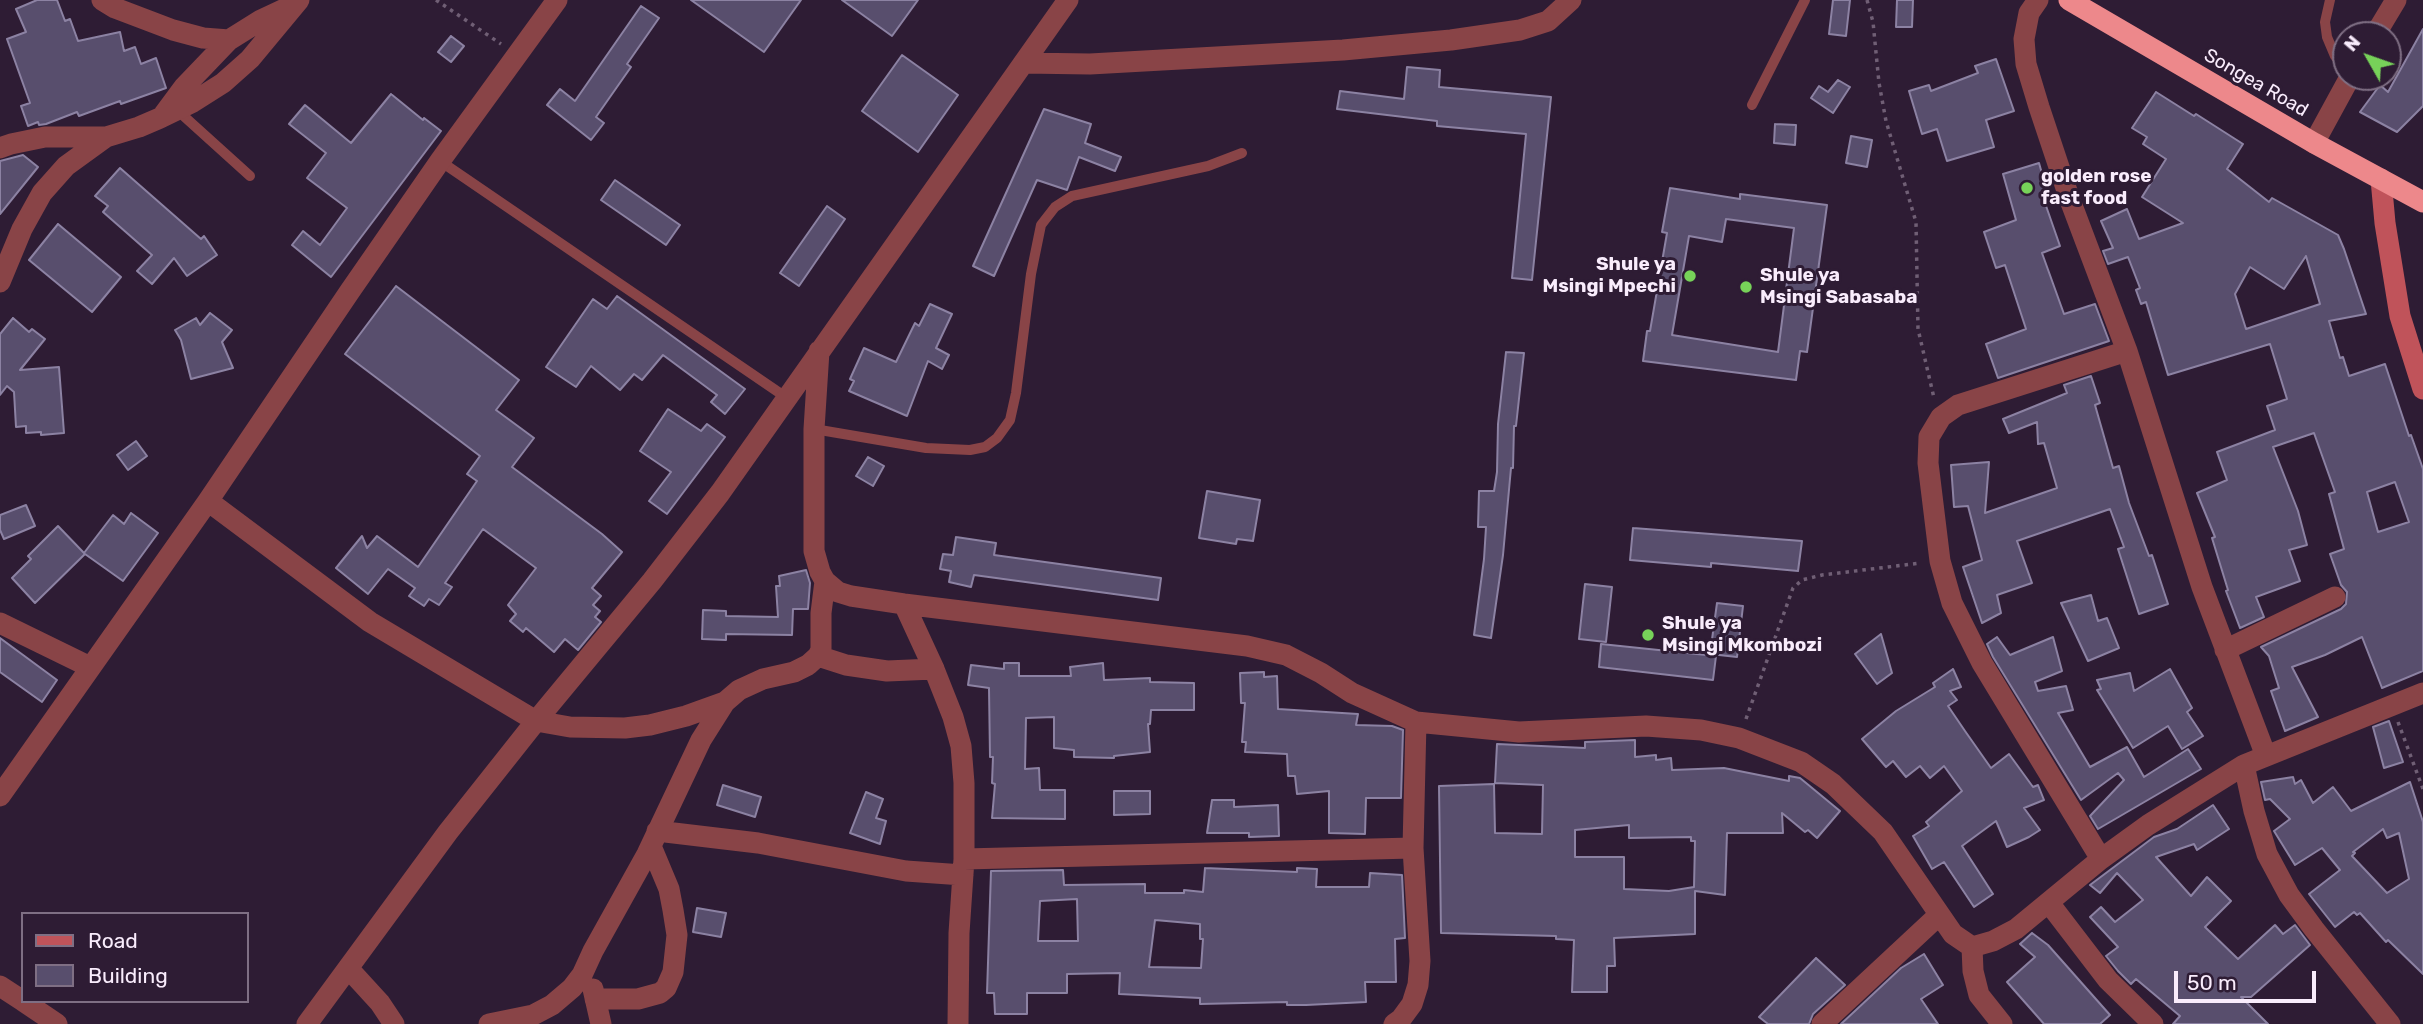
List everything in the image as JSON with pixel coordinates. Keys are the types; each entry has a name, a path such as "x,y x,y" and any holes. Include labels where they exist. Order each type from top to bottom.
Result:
{"highway":[{"name":"Songea Road","path":"2069,0 2314,143 2423,202"}],"street":[{"path":"102,0 115,8 173,30 203,38 229,40"},
{"path":"1,793 208,501 440,161 557,0"},
{"path":"307,1024 448,832 652,581 788,398 1068,0"},
{"path":"1024,63 1090,64 1343,50 1451,40 1520,30 1548,21 1571,0"},
{"path":"2038,0 2029,13 2024,39 2026,64 2070,200 2127,351 2175,505 2225,650 2266,756"},
{"path":"2383,21 2396,0"},
{"path":"169,114 184,87 229,40 298,1"},
{"path":"0,148 46,137 106,137 169,114 223,83 250,59 298,1"},
{"path":"2314,143 2342,91"},
{"path":"0,282 22,229 42,193 66,166 106,137"},
{"path":"2381,179 2400,316 2423,389"},
{"path":"819,351 814,429 814,551 825,580 838,592 904,604 1247,646 1286,655 1321,673 1352,694 1416,722 1519,732 1646,726 1701,730 1739,738 1801,762 1833,784 1883,832 1953,934 1972,947"},
{"path":"2101,859 1977,654 1952,603 1940,561 1928,463 1929,437 1941,417 1958,405 2127,351"},
{"path":"208,501 370,622 536,721 596,728 650,725 725,702 763,678 794,672 818,656 825,580"},
{"path":"2225,650 2335,597"},
{"path":"904,604 934,669 961,746 964,867 959,933 958,1024"},
{"path":"0,623 90,667"},
{"path":"818,656 846,665 887,671 934,669"},
{"path":"1972,947 1993,941 2016,929 2101,859 2148,825 2244,765 2423,693"},
{"path":"489,1024 533,1015 552,1005 572,988 582,975 654,838 701,740 725,702"},
{"path":"1394,1024 1415,1014 1420,961 1413,848 1416,722"},
{"path":"2244,765 2267,854 2289,895 2390,1024"},
{"path":"654,838 758,843 906,871 1413,848"},
{"path":"595,999 638,999 660,993 666,988 673,972 677,935 669,890 654,838"},
{"path":"2049,903 2108,980 2154,1024"},
{"path":"1822,1024 1939,915"},
{"path":"1972,947 1973,971 1979,995 2002,1024"},
{"path":"588,960 601,1024"},
{"path":"348,968 380,1003 394,1024"},
{"path":"0,986 21,1000"},
{"path":"26,1003 57,1024"}],"lane":[{"path":"1752,105 1805,0"},
{"path":"2330,0 2325,22 2326,37 2332,50"},
{"path":"169,114 250,176"},
{"path":"814,429 926,447 970,450 985,447 997,438 1010,420 1031,274 1041,225 1055,207 1072,196 1208,166 1242,153"},
{"path":"440,161 788,398"}],"path":[{"path":"436,0 517,55"},
{"path":"1867,0 1874,22 1879,83 1886,121 1916,222 1918,329 1941,417"},
{"path":"1739,738 1785,606 1793,588 1802,580 1940,561"},
{"path":"2392,705 2423,789"}],"building":[{"path":"37,0 57,0 65,21 70,19 78,41 120,32 124,51 135,47 141,64 156,58 166,88 79,116 77,112 46,124 39,125 38,122 28,126 21,106 30,103 7,39 26,32 16,9"},
{"path":"691,0 801,0 764,52"},
{"path":"842,0 918,0 892,36"},
{"path":"1833,0 1850,0 1846,36 1829,34"},
{"path":"1897,0 1913,0 1912,27 1896,27"},
{"path":"641,6 659,18 627,64 631,67 596,117 604,123 591,140 547,105 560,89 575,101"},
{"path":"2423,29 2423,106 2397,132 2360,112 2376,91 2402,91 2402,67"},
{"path":"451,36 464,46 451,62 438,52"},
{"path":"902,55 958,95 918,152 862,111"},
{"path":"1996,59 2014,111 1986,120 1994,147 1947,161 1937,129 1922,134 1909,91 1929,85 1931,91 1978,73 1975,66"},
{"path":"1407,67 1440,70 1439,87 1551,97 1532,280 1512,278 1526,134 1437,126 1437,121 1337,109 1340,91 1404,99"},
{"path":"1838,80 1850,87 1833,113 1811,98 1819,86 1828,92"},
{"path":"2156,92 2243,144 2227,169 2269,202 2272,198 2338,235 2366,314 2329,321 2340,358 2343,357 2349,376 2385,364 2423,469 2423,671 2382,688 2362,637 2292,667 2318,717 2285,731 2271,691 2279,688 2269,656 2261,647 2341,609 2346,604 2347,592 2341,585 2330,554 2344,549 2329,494 2335,492 2314,433 2273,447 2298,511 2307,545 2289,550 2300,581 2256,597 2264,617 2240,628 2226,591 2228,590 2212,538 2215,537 2197,493 2227,480 2217,452 2275,430 2267,406 2287,399 2270,344 2168,375 2146,302 2141,304 2136,290 2140,288 2128,257 2108,264 2103,251 2113,248 2101,221 2127,209 2139,239 2183,223 2142,197 2166,159 2143,144 2147,137 2132,128","holes":["2306,256 2320,304 2246,329 2235,294 2250,267 2284,289","2395,482 2409,522 2378,532 2367,492"]},
{"path":"391,94 441,131 331,277 292,245 303,231 320,245 347,208 307,178 326,153 289,124 305,105 351,143"},
{"path":"1044,109 1091,124 1085,143 1121,157 1115,171 1079,157 1067,190 1037,180 994,276 973,266"},
{"path":"1775,124 1796,125 1795,145 1774,143"},
{"path":"1851,136 1872,140 1867,167 1846,163"},
{"path":"23,155 38,167 0,214 0,161"},
{"path":"2039,163 2050,202 2045,203 2060,246 2042,253 2064,314 2095,304 2109,341 1998,378 1986,344 2026,329 2005,265 1996,268 1984,232 2016,220 2003,174"},
{"path":"120,168 201,239 204,236 217,255 187,276 174,258 152,284 137,271 152,255 103,212 108,206 95,196"},
{"path":"615,180 680,225 666,245 601,200"},
{"path":"1670,188 1740,199 1740,194 1827,205 1807,352 1800,351 1796,380 1643,361 1667,233 1662,232","holes":["1726,219 1794,228 1778,352 1672,335 1689,236 1722,242"]},
{"path":"827,206 845,219 799,286 780,273"},
{"path":"58,224 121,277 92,312 29,260"},
{"path":"396,286 519,380 496,410 534,438 512,467 622,552 592,588 601,596 593,605 600,611 595,617 601,622 578,650 565,639 554,652 526,628 523,632 510,621 516,614 508,605 536,568 483,529 445,583 452,587 439,605 429,599 424,606 409,596 415,588 388,569 368,594 336,568 362,536 367,548 377,536 418,567 477,481 467,474 480,456 345,354"},
{"path":"617,296 745,389 725,414 711,402 717,395 663,355 642,380 634,374 620,390 591,366 576,387 546,367 593,299 607,309"},
{"path":"930,304 952,314 936,348 949,355 942,369 928,361 907,416 849,391 854,381 850,379 864,348 896,362 915,323 919,326"},
{"path":"210,313 232,330 222,342 233,368 191,379 181,340 175,330 196,318 200,325"},
{"path":"13,318 29,332 32,329 45,339 20,370 59,367 64,433 26,433 26,426 16,427 14,392 7,386 0,395 0,334"},
{"path":"1506,352 1524,353 1514,426 1513,468 1503,555 1491,638 1474,635 1486,527 1478,527 1479,491 1494,491"},
{"path":"2091,376 2100,403 2095,405 2113,468 2119,466 2129,503 2149,556 2152,555 2168,604 2139,614 2118,549 2124,547 2110,509 2017,541 2032,583 1997,595 2001,613 1982,623 1963,567 1982,560 1968,506 1954,507 1951,465 1989,462 1985,513 2057,488 2044,443 2038,444 2037,422 2009,433 2003,419 2067,393 2064,385"},
{"path":"668,409 701,431 707,424 725,437 667,514 649,501 671,472 640,451"},
{"path":"136,441 147,456 128,470 117,455"},
{"path":"868,457 884,466 873,486 856,476"},
{"path":"1207,491 1260,500 1253,541 1237,539 1236,544 1199,538"},
{"path":"26,505 35,526 4,539 0,530 0,515"},
{"path":"131,513 158,533 123,581 85,554 35,603 12,578 31,559 28,556 58,526 84,553 113,515 124,524"},
{"path":"1633,528 1802,541 1798,571 1711,563 1711,567 1630,560"},
{"path":"956,537 996,543 994,555 1161,578 1158,600 974,575 971,587 949,582 951,571 940,569 943,554 953,555"},
{"path":"806,570 810,583 808,609 793,609 792,635 726,634 726,640 702,639 703,610 726,611 726,616 778,617 776,586 780,586 779,576"},
{"path":"1585,584 1612,587 1606,642 1579,639"},
{"path":"2091,595 2098,621 2107,618 2119,648 2088,661 2061,603"},
{"path":"1717,603 1743,606 1737,657 1710,654"},
{"path":"1881,634 1892,673 1877,684 1855,654"},
{"path":"1997,637 2010,655 2053,637 2062,671 2035,682 2038,691 2066,686 2073,710 2058,713 2090,767 2127,747 2144,777 2188,749 2201,769 2098,829 2090,816 2124,780 2118,773 2081,800 1993,657 1987,644"},
{"path":"0,638 57,680 42,702 0,672"},
{"path":"1601,644 1716,656 1713,680 1599,667"},
{"path":"1004,663 1019,663 1019,676 1071,676 1070,667 1103,663 1104,680 1150,678 1150,682 1194,683 1194,710 1151,710 1148,724 1150,752 1114,758 1074,757 1074,750 1054,748 1054,717 1026,718 1025,769 1039,768 1040,790 1065,790 1065,819 992,818 995,784 992,783 993,757 990,757 989,688 968,685 971,665 1004,669"},
{"path":"1953,669 1961,687 1950,691 1957,700 1948,706 1965,731 1991,768 2009,754 2033,787 2038,785 2044,800 2024,808 2040,830 2029,837 2007,847 1996,821 1962,846 1993,894 1974,907 1944,862 1932,869 1913,836 1929,826 1926,822 1962,791 1944,766 1930,778 1920,766 1906,777 1893,761 1886,767 1862,739 1896,711 1935,687 1933,683"},
{"path":"2170,669 2192,708 2187,712 2203,736 2182,749 2168,726 2133,748 2097,690 2101,689 2097,680 2130,673 2134,691"},
{"path":"1264,672 1264,677 1277,676 1278,709 1358,714 1356,725 1392,726 1403,730 1401,798 1366,798 1365,834 1329,833 1329,791 1297,794 1295,776 1288,776 1287,754 1245,752 1246,742 1242,742 1245,703 1241,703 1240,673"},
{"path":"2389,721 2403,762 2384,768 2373,727"},
{"path":"1635,740 1635,757 1656,755 1656,760 1671,758 1672,770 1724,768 1789,781 1789,776 1800,778 1840,811 1817,838 1782,813 1783,833 1727,833 1725,895 1695,891 1695,934 1614,938 1615,966 1607,966 1607,992 1572,992 1574,940 1556,939 1556,936 1441,933 1439,786 1494,784 1495,833 1542,834 1543,785 1495,783 1497,744 1585,748 1585,742","holes":["1629,825 1629,838 1691,837 1691,841 1695,841 1694,887 1669,891 1624,889 1624,857 1575,857 1575,830"]},
{"path":"2293,777 2295,784 2301,780 2313,803 2333,787 2351,811 2410,782 2423,822 2423,974 2388,940 2386,942 2360,913 2357,915 2354,912 2335,927 2309,894 2340,870 2322,848 2295,865 2274,831 2290,819 2270,799 2265,800 2261,782","holes":["2383,829 2387,838 2399,833 2409,879 2387,893 2352,856 2355,853 2353,852"]},
{"path":"723,785 761,797 755,817 717,805"},
{"path":"1114,791 1150,791 1150,814 1114,815"},
{"path":"866,792 883,799 876,818 886,821 880,844 850,833"},
{"path":"1212,800 1234,800 1234,807 1278,805 1279,836 1249,837 1249,833 1207,833"},
{"path":"2213,805 2229,829 2197,850 2194,844 2156,857 2191,896 2207,877 2231,901 2205,927 2238,959 2275,925 2283,934 2295,925 2310,945 2251,997 2241,997 2268,1024 2173,1024 2180,1016 2136,979 2131,984 2106,956 2118,947 2090,917 2101,907 2115,922 2143,900 2117,873 2100,893 2090,885 2154,837 2177,829"},
{"path":"1205,868 1297,872 1297,868 1317,869 1316,887 1369,887 1370,873 1402,875 1405,938 1395,939 1396,982 1365,982 1366,1002 1306,1005 1287,1005 1287,1002 1200,1004 1200,998 1119,994 1120,973 1067,974 1067,993 1027,993 1027,1014 995,1014 994,993 987,993 991,871 1063,870 1064,885 1145,884 1145,893 1184,893 1184,890 1203,892","holes":["1077,899 1078,941 1038,941 1040,901","1155,920 1200,924 1200,939 1203,939 1201,968 1149,967"]},
{"path":"697,908 726,913 721,937 693,932"},
{"path":"2032,933 2048,945 2110,1015 2100,1024 2044,1024 2007,982 2035,957 2020,944"},
{"path":"1924,954 1943,985 1921,999 1938,1024 1841,1024 1901,968"},
{"path":"1816,958 1845,985 1813,1014 1809,1024 1768,1024 1759,1017"}],"place":[{"name":"golden rose fast food","path":"2027,188"},
{"name":"Shule ya Msingi Mpechi","path":"1690,276"},
{"name":"Shule ya Msingi Sabasaba","path":"1746,287"},
{"name":"Shule ya Msingi Mkombozi","path":"1648,635"}]}
